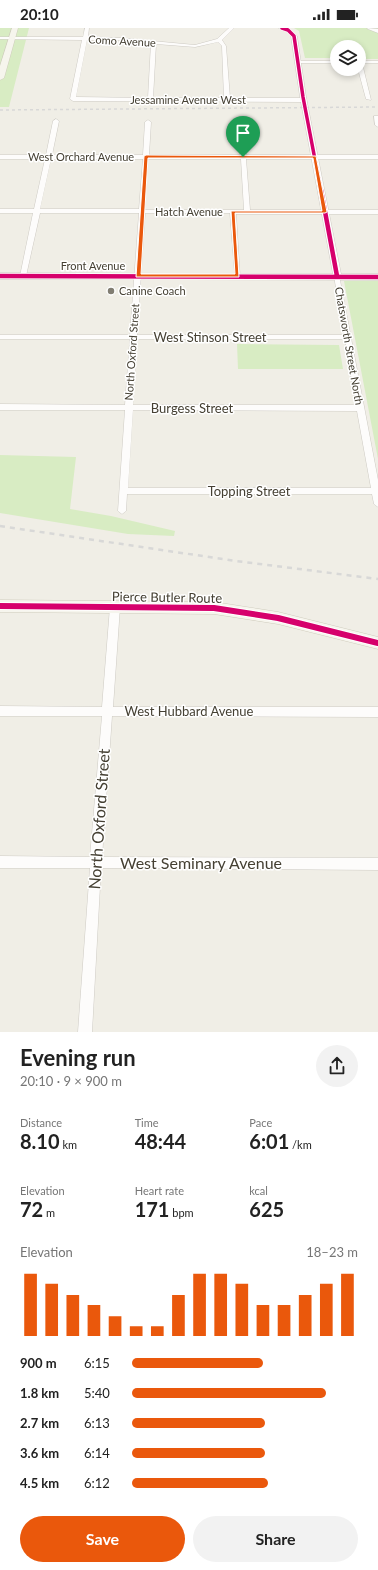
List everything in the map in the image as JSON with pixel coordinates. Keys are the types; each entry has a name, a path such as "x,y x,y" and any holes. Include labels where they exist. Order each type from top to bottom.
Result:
{"main road":[{"path":"0,78 6,38 15,28"},
{"name":"Pierce Butler Route","path":"0,606 185,607 236,611 299,622 378,642"}],"street":[{"path":"84,38 86,28"},
{"name":"Como Avenue","path":"6,38 84,38 195,46 219,40 232,28"},
{"name":"Chatsworth Street North","path":"282,28 288,30 294,36 304,100 378,504"},
{"path":"370,28 378,31"},
{"name":"Jessamine Avenue West","path":"84,38 73,99 304,100"},
{"path":"219,40 224,46 227,100"},
{"path":"150,100 154,42"},
{"path":"298,62 330,62"},
{"path":"366,62 378,62"},
{"path":"363,76 369,99"},
{"path":"376,117 378,125"},
{"path":"241,121 247,212"},
{"path":"23,276 56,122"},
{"name":"North Oxford Street","path":"122,511 148,122"},
{"name":"West Orchard Avenue","path":"0,157 378,157"},
{"name":"Hatch Avenue","path":"0,211 378,212"},
{"path":"233,212 238,276"},
{"name":"Front Avenue","path":"0,276 378,277"},
{"name":"West Stinson Street","path":"0,337 348,338"},
{"name":"Burgess Street","path":"0,407 360,408"},
{"name":"Topping Street","path":"123,491 375,491"},
{"name":"North Oxford Street","path":"85,1032 115,607"},
{"name":"West Hubbard Avenue","path":"0,711 378,712"},
{"name":"West Seminary Avenue","path":"0,862 378,864"}],"green space":[{"path":"0,28 29,28 9,107 0,107"},
{"path":"294,28 378,28 378,59 366,59 366,40 330,40 330,58 305,58 299,31"},
{"path":"344,281 378,281 378,459"},
{"path":"237,344 339,345 343,369 238,369"},
{"path":"0,455 76,457 70,509 111,516 175,531 174,536 128,534 0,513"}],"railway":[{"path":"0,110 378,107"},
{"path":"0,526 236,561 378,579"}],"cycle path":[{"path":"282,28 288,30 294,36 303,97 337,276"},
{"path":"0,276 378,277"},
{"path":"0,606 214,608 278,618 378,643"}],"place":[{"name":"Canine Coach","path":"111,291"}],"route":[{"path":"146,156 243,157 315,157 325,212 233,212 238,276 138,276 146,156"}]}
